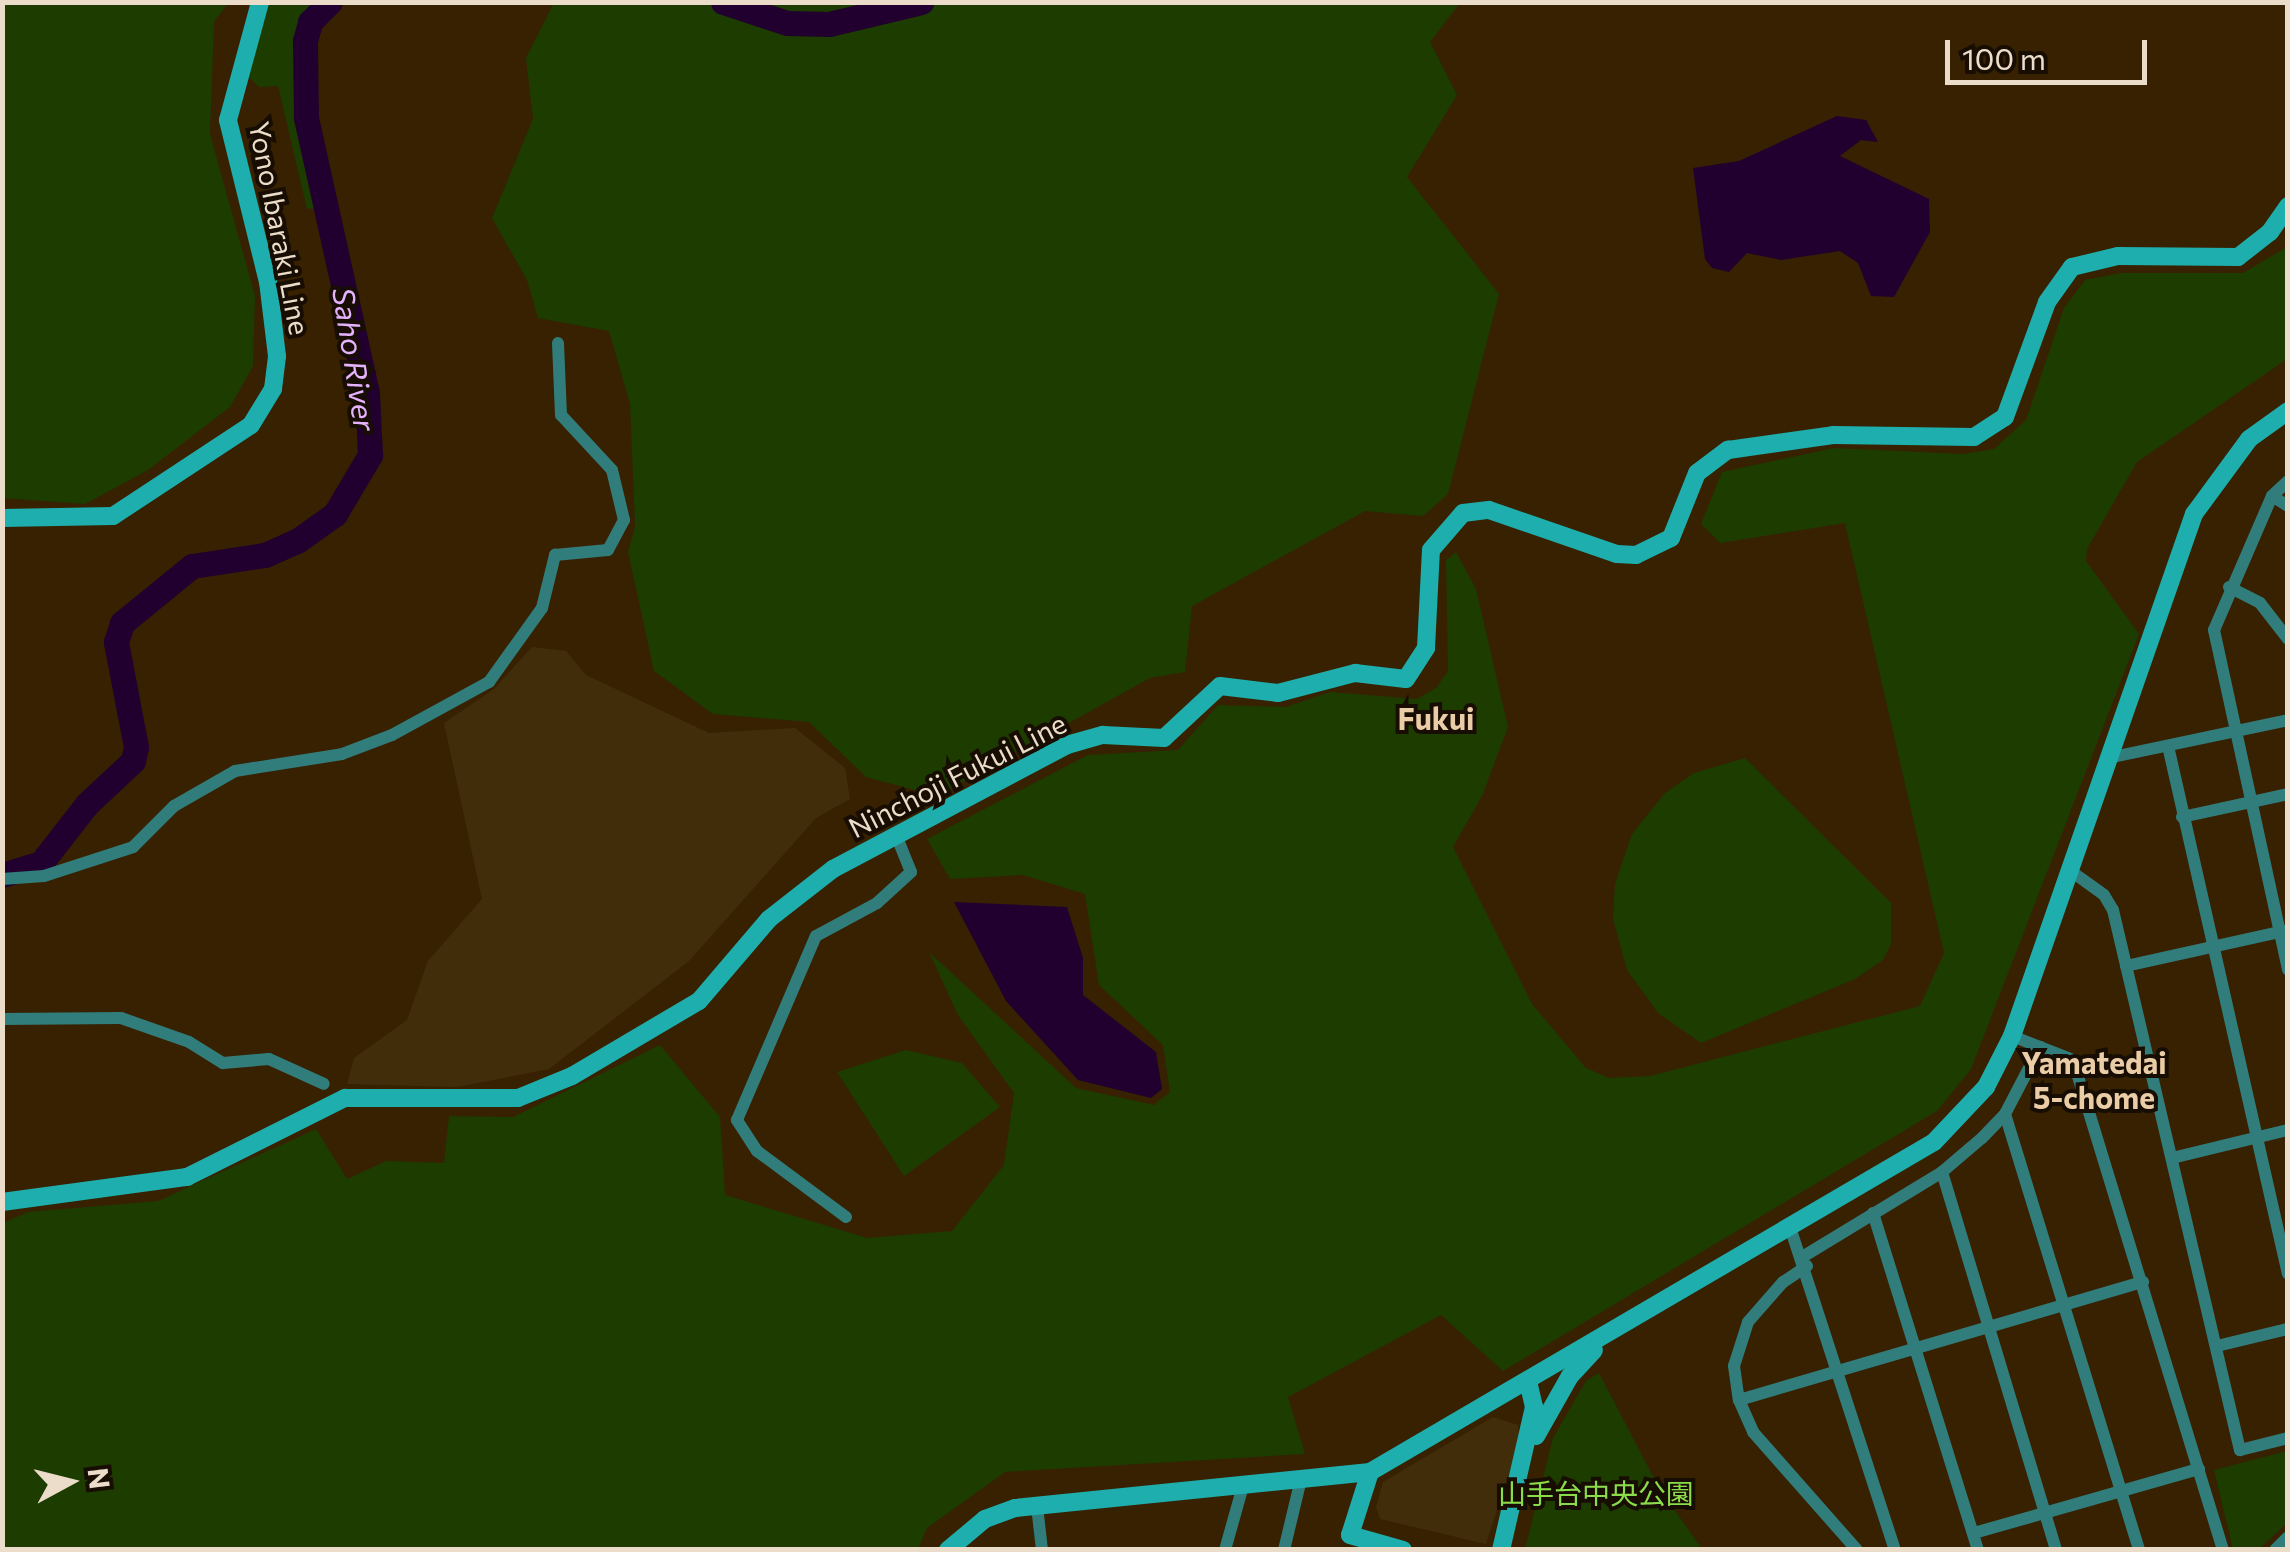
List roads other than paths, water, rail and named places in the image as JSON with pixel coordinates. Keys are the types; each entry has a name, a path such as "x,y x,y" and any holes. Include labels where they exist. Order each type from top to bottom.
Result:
{"main road":[{"name":"Yono Ibaraki Line","path":"2,518 113,516 251,425 273,389 277,356 268,282 228,120 260,2"},
{"name":"Ninchoji Fukui Line","path":"2,1202 187,1177 345,1098 518,1098 572,1076 700,1001 770,919 833,870 1085,738 1164,738 1220,686 1278,694 1356,673 1406,679 1426,648 1431,550 1464,513 1489,510 1617,554 1636,555 1670,538 1697,473 1728,450 1833,435 1960,438 1989,431 2012,404 2046,302 2072,267 2118,256 2238,257 2270,232 2288,206"},
{"path":"948,1550 985,1518 1037,1506 1370,1472 1934,1142 1986,1086 2012,1036 2194,514 2249,439 2288,411"},
{"path":"1524,1458 1570,1376 1606,1337"},
{"path":"1500,1550 1534,1407 1528,1382"},
{"path":"1370,1472 1348,1542 1403,1550"}],"street":[{"path":"2,879 44,876 133,848 174,806 235,772 342,754 408,728 490,682 542,608 555,554 608,550 624,520 612,470 561,415 558,343"},
{"path":"2288,481 2272,496 2229,587 2214,630 2233,733 2283,931 2288,970"},
{"path":"2272,496 2288,506"},
{"path":"2229,587 2260,604 2288,639"},
{"path":"2108,758 2288,720"},
{"path":"2168,746 2288,1274"},
{"path":"2182,817 2288,794"},
{"path":"846,1216 757,1151 737,1120 816,936 877,903 911,872 897,838"},
{"path":"2068,868 2113,910 2240,1450 2288,1438"},
{"path":"2126,966 2283,931"},
{"path":"2,1019 121,1018 190,1042 223,1063 270,1059 324,1084"},
{"path":"2012,1036 2074,1060 2223,1550"},
{"path":"1857,1550 1753,1432 1739,1400 1734,1366 1748,1322 1805,1261 1873,1213 1942,1172 2005,1114 2040,1046"},
{"path":"2005,1114 2139,1550"},
{"path":"2172,1158 2288,1130"},
{"path":"1942,1172 2056,1550"},
{"path":"1873,1213 1918,1347 1978,1550"},
{"path":"1789,1224 1805,1261 1896,1550"},
{"path":"1739,1400 2143,1282"},
{"path":"2217,1346 2288,1329"},
{"path":"1974,1533 2199,1470"},
{"path":"1284,1550 1301,1480"},
{"path":"1225,1550 1242,1486"},
{"path":"1037,1506 1042,1550"},
{"path":"2275,1550 2288,1537"}],"waterway":[{"name":"Saho River","path":"2,875 41,863 87,804 133,761 136,747 116,642 122,623 192,566 265,555 297,541 335,514 370,455 367,393 306,117 305,41 310,22 330,2"},
{"name":"Saho River","path":"723,2 787,23 829,24 921,2"}],"district":[{"name":"Fukui","path":"1436,718"},
{"name":"Yamatedai 5-chome","path":"2094,1079"}],"park label":[{"name":"山手台中央公園","path":"1596,1493"}]}
